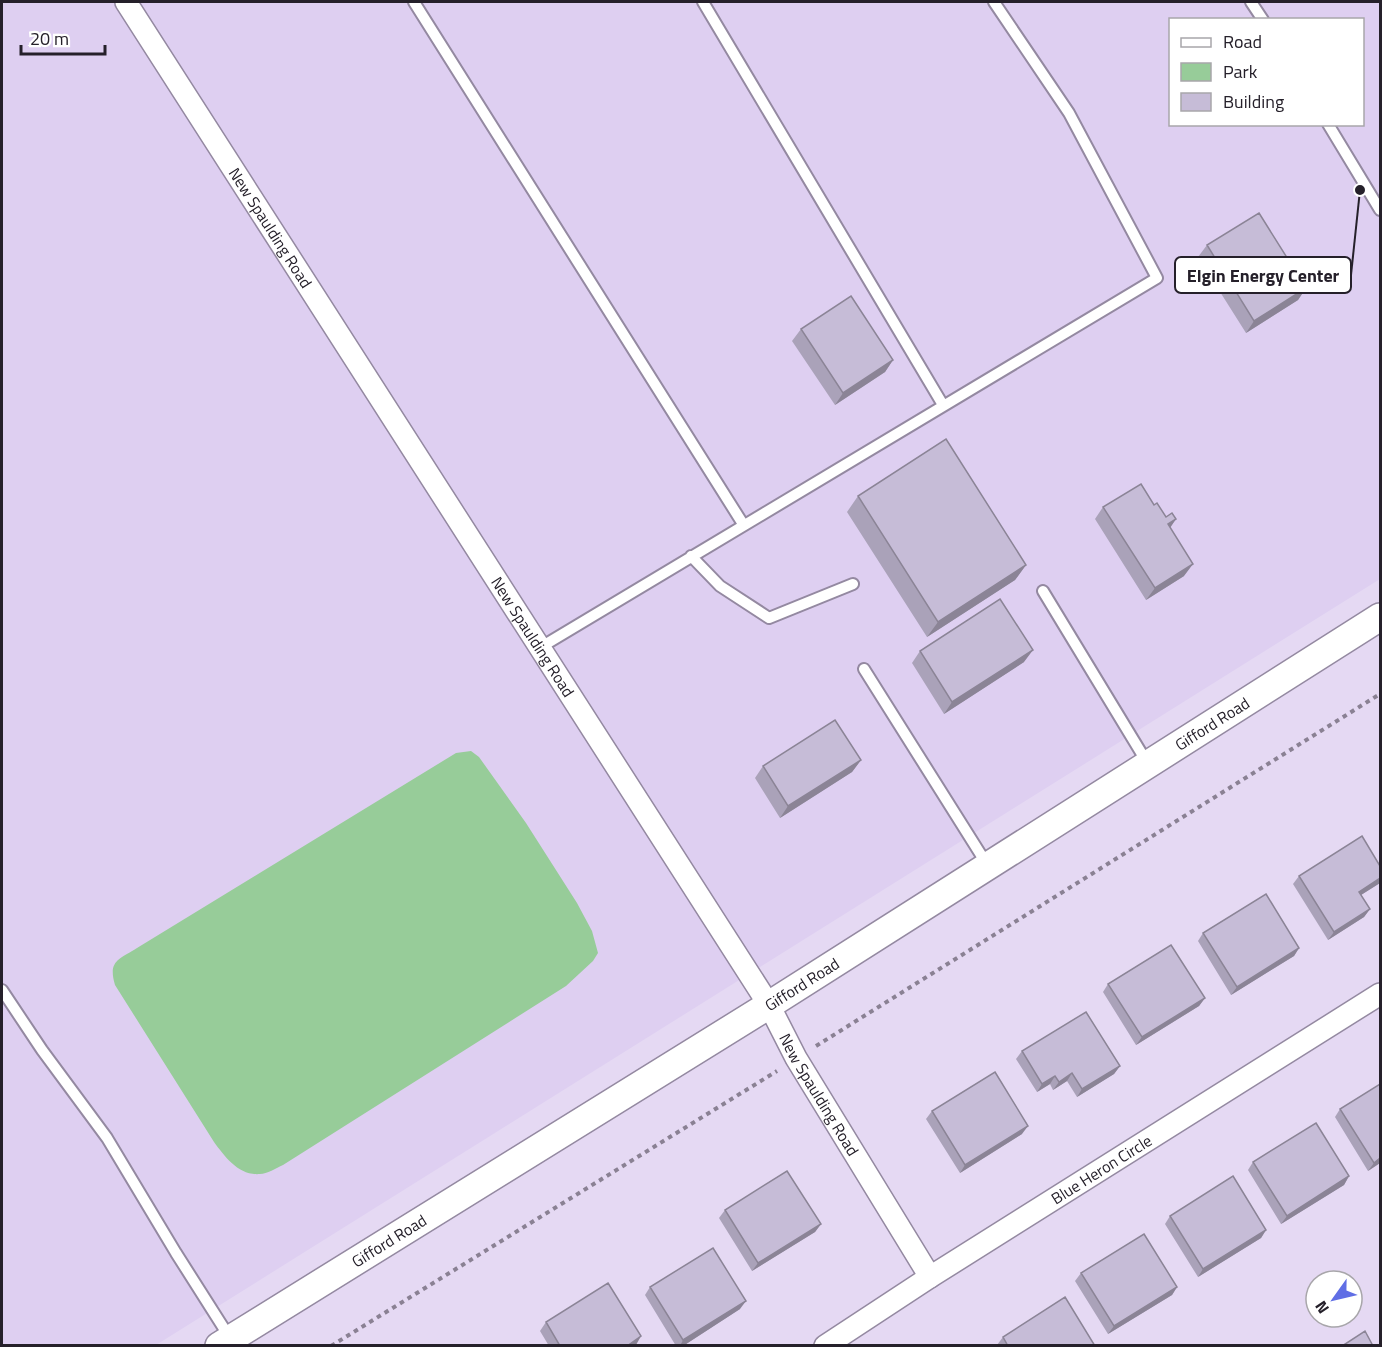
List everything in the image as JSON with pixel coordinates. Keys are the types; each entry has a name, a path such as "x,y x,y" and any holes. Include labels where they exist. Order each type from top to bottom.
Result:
{"street":[{"name":"New Spaulding Road","path":"126,2 769,1005 796,1058 930,1277"},
{"name":"Gifford Road","path":"225,1342 769,1005 1380,617"},
{"name":"Blue Heron Circle","path":"825,1346 930,1277 1380,994"}],"lane":[{"path":"414,2 744,524"},
{"path":"703,2 943,405"},
{"path":"541,647 1156,278 1070,113 994,2"},
{"path":"1251,2 1262,18"},
{"path":"1329,126 1380,210"},
{"path":"691,556 720,586 769,618 853,584"},
{"path":"1043,591 1148,765"},
{"path":"864,669 988,866"},
{"path":"2,990 42,1050 107,1138 176,1252 225,1342"}],"path":[{"path":"331,1346 1380,694"}],"shaded area":[{"path":"2,2 1380,2 1380,579 156,1345 2,1346"}],"green space":[{"path":"471,751 479,757 526,823 577,903 592,931 598,953 593,961 566,986 283,1165 260,1174 252,1174 239,1169 214,1142 115,985 113,971 116,962 456,753"}],"building":[{"path":"1259,213 1306,288 1254,321 1207,245"},
{"path":"851,296 893,360 843,393 801,329"},
{"path":"946,439 1026,565 938,622 858,496"},
{"path":"1141,484 1154,505 1157,503 1166,517 1172,513 1176,519 1168,524 1193,564 1155,588 1103,507"},
{"path":"1000,599 1033,650 952,702 920,651"},
{"path":"835,720 861,760 788,806 763,766"},
{"path":"1362,836 1380,866 1380,878 1359,892 1370,909 1334,932 1299,876"},
{"path":"1266,894 1299,948 1237,987 1203,933"},
{"path":"1171,945 1205,998 1142,1037 1108,984"},
{"path":"1086,1012 1120,1066 1082,1089 1072,1073 1059,1082 1055,1076 1042,1084 1022,1051"},
{"path":"995,1072 1028,1126 965,1165 932,1111"},
{"path":"1380,1084 1380,1158 1374,1163 1340,1109"},
{"path":"1316,1123 1349,1176 1287,1216 1253,1162"},
{"path":"787,1171 821,1224 758,1263 725,1210"},
{"path":"1233,1176 1266,1230 1203,1269 1170,1216"},
{"path":"1144,1234 1177,1287 1114,1326 1081,1273"},
{"path":"713,1248 746,1301 683,1340 650,1287"},
{"path":"608,1283 641,1336 627,1346 560,1346 546,1322"},
{"path":"1065,1297 1095,1346 1008,1346 1003,1337"},
{"path":"1365,1331 1373,1346 1342,1346"}],"place":[{"name":"Elgin Energy Center","path":"1360,190"}]}
